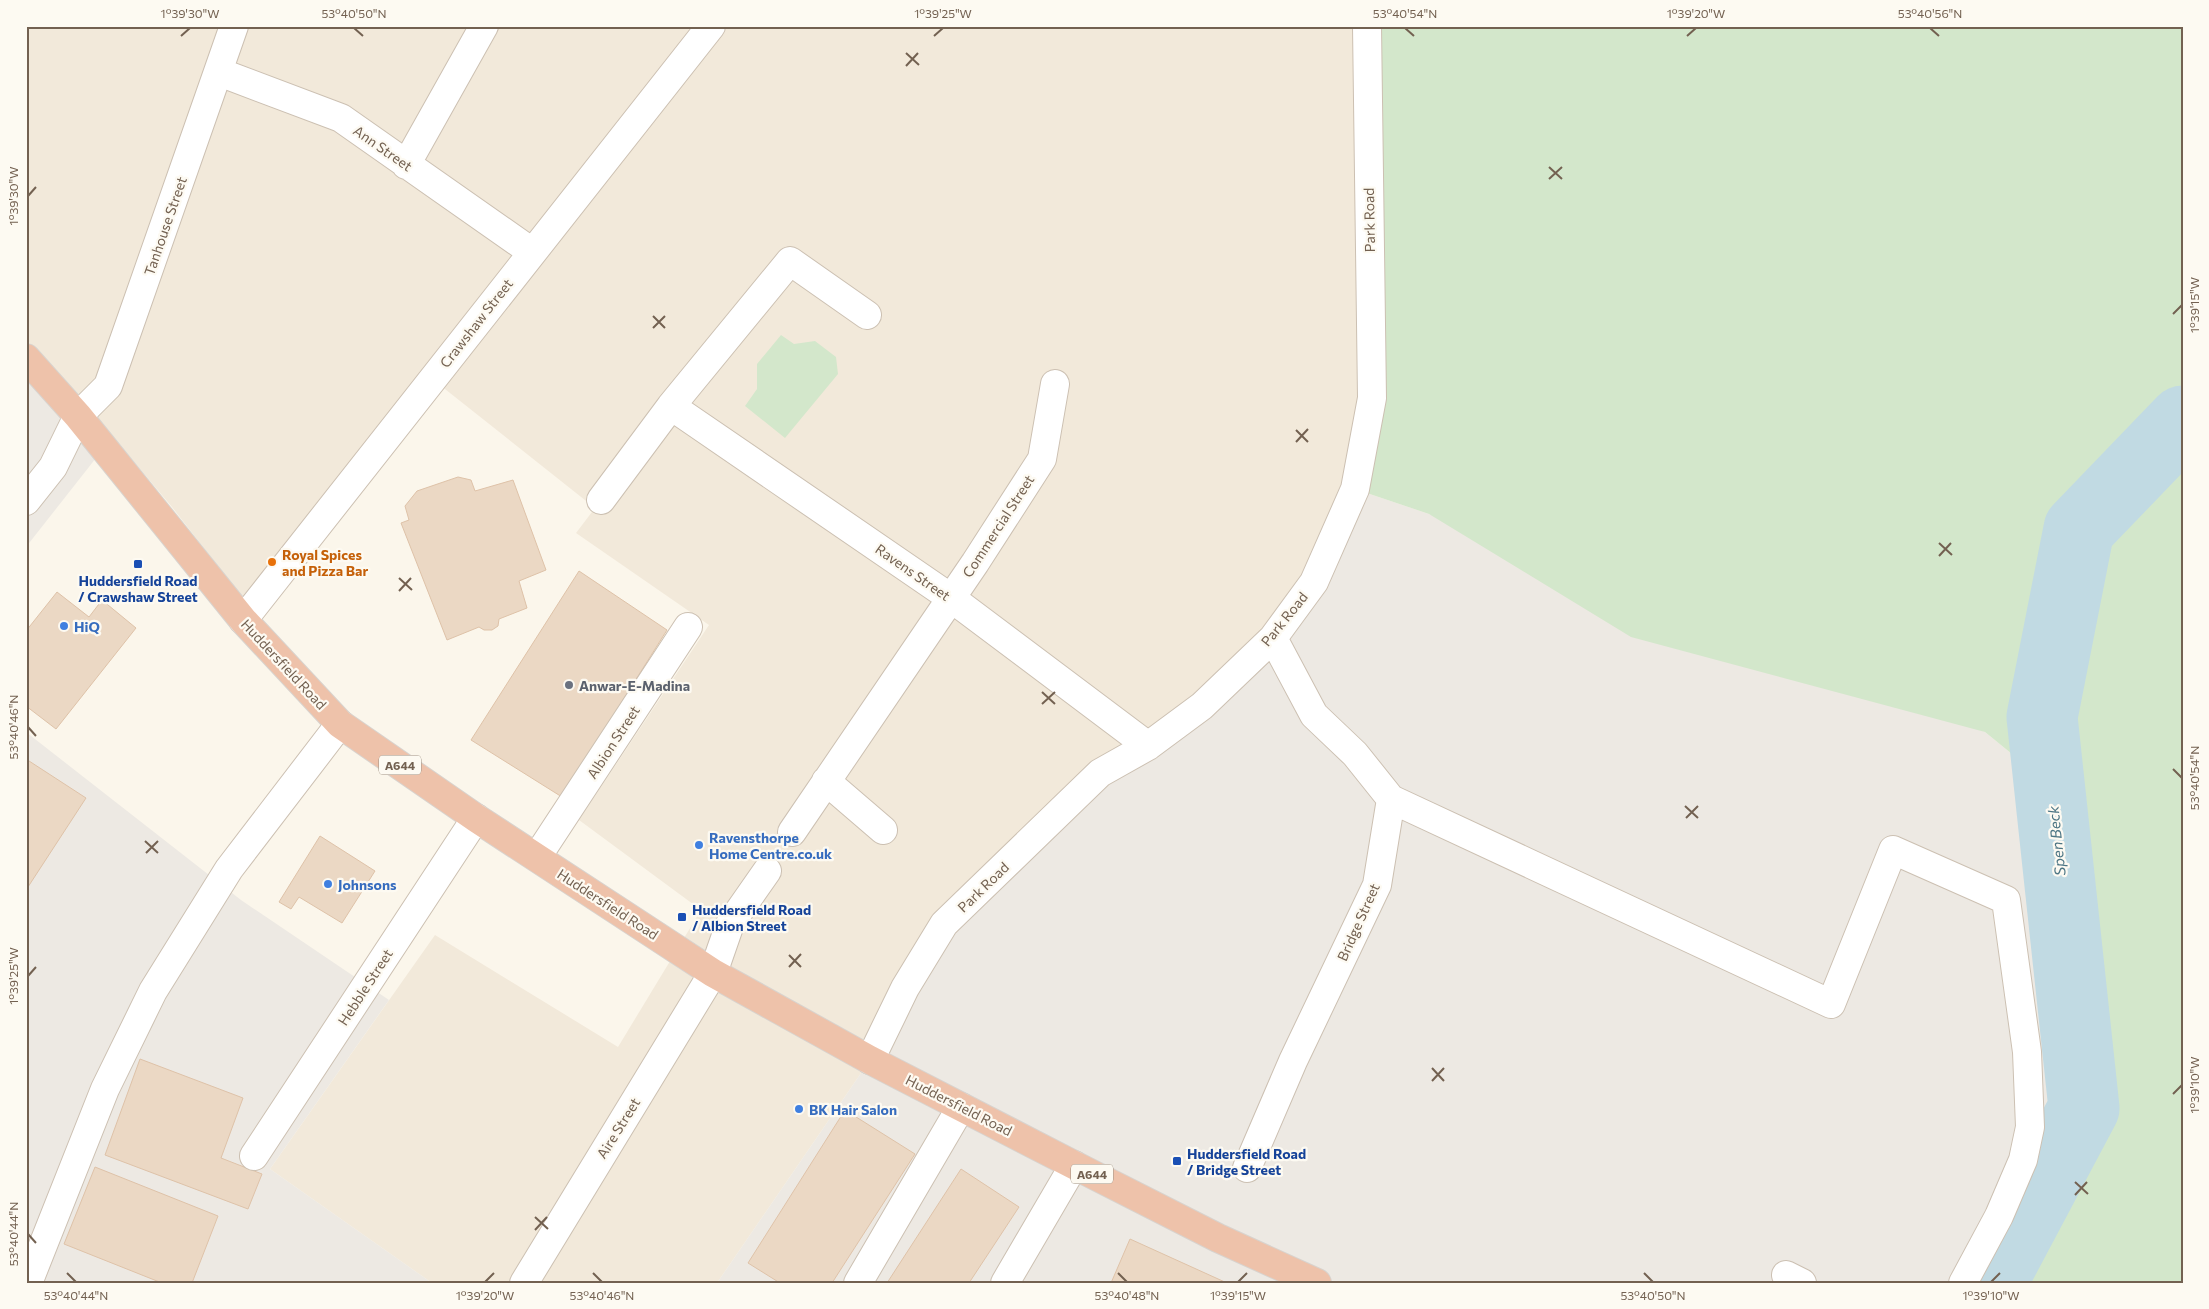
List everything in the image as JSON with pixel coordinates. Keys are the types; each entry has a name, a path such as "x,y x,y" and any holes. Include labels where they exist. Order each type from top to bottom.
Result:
{"highway":[{"name":"Huddersfield Road","path":"26,358 78,416 243,620 340,724 476,818 713,973 870,1060 1074,1165 1218,1238 1317,1283"}],"street":[{"name":"Tanhouse Street","path":"26,501 53,467 78,416 108,386 234,26"},
{"path":"406,165 484,26"},
{"name":"Crawshaw Street","path":"243,620 711,26"},
{"name":"Park Road","path":"870,1060 905,988 944,924 1100,773 1148,746 1202,706 1273,638 1314,582 1355,489 1372,398 1367,26"},
{"name":"Ann Street","path":"219,72 341,118 532,252"},
{"path":"600,500 671,406 790,261 866,315"},
{"name":"Commercial Street","path":"792,832 951,598 1042,459 1055,384"},
{"name":"Ravens Street","path":"671,406 951,598 1148,746"},
{"name":"Albion Street","path":"537,857 688,628"},
{"path":"1273,638 1314,715 1355,754 1391,799 1831,1004 1893,850 2006,900 2027,1052 2030,1127 2023,1160 1999,1216 1963,1283"},
{"path":"28,1283 105,1089 153,992 229,869 340,724"},
{"path":"826,781 883,830"},
{"name":"Bridge Street","path":"1248,1168 1294,1061 1377,885 1391,799"},
{"name":"Hebble Street","path":"254,1156 476,818"},
{"path":"713,973 730,924 767,871"},
{"name":"Aire Street","path":"524,1283 713,973"},
{"path":"858,1283 961,1107"},
{"path":"1005,1283 1074,1165"}],"shaded area":[{"path":"26,26 1367,26 1372,398 1314,582 870,1060 717,1283 432,1283 270,1169 435,935 618,1047 701,910 579,820 709,625 576,533 595,508 426,374 246,602 172,507 78,395 26,339"},
{"path":"26,374 96,458 26,547"},
{"path":"1355,489 1429,514 1985,732 2023,763 2072,1112 1977,1283 717,1283 870,1060 944,924 1273,638"},
{"path":"26,732 241,900 389,1000 270,1169 432,1283 26,1283"}],"green space":[{"path":"1367,26 2183,26 2183,1283 1977,1283 2072,1112 2023,763 1985,732 1631,637 1429,514 1355,489 1372,398"},
{"path":"781,335 794,344 815,341 836,357 838,374 785,438 745,406 757,389 757,364"}],"building":[{"path":"458,477 471,480 475,491 513,480 546,570 519,581 527,608 499,619 498,626 492,630 484,630 479,627 447,640 401,523 409,520 405,506 417,491"},
{"name":"Anwar-E-Madina","path":"579,571 667,630 562,797 471,740"},
{"path":"57,592 89,617 102,600 136,628 56,729 26,706 26,631"},
{"path":"26,759 86,798 26,890"},
{"name":"Johnsons","path":"320,836 375,871 342,923 299,897 291,909 279,902"},
{"path":"140,1059 243,1098 221,1158 262,1174 248,1209 105,1155"},
{"path":"845,1110 915,1154 832,1283 780,1283 748,1263"},
{"path":"95,1167 218,1216 192,1283 162,1283 64,1244"},
{"path":"961,1169 1019,1207 969,1283 887,1283"},
{"path":"1130,1239 1227,1283 1111,1283"}],"waterway":[{"name":"Spen Beck","path":"1991,1283 2084,1108 2042,717 2079,529 2183,421"}],"place":[{"name":"Royal Spices and Pizza Bar","path":"272,562"},
{"name":"Huddersfield Road / Crawshaw Street","path":"138,564"},
{"name":"HiQ","path":"64,626"},
{"name":"Anwar-E-Madina","path":"569,685"},
{"name":"Ravensthorpe Home Centre.co.uk","path":"699,845"},
{"name":"Johnsons","path":"328,884"},
{"name":"Huddersfield Road / Albion Street","path":"682,917"},
{"name":"BK Hair Salon","path":"799,1109"},
{"name":"Huddersfield Road / Bridge Street","path":"1177,1161"}]}
